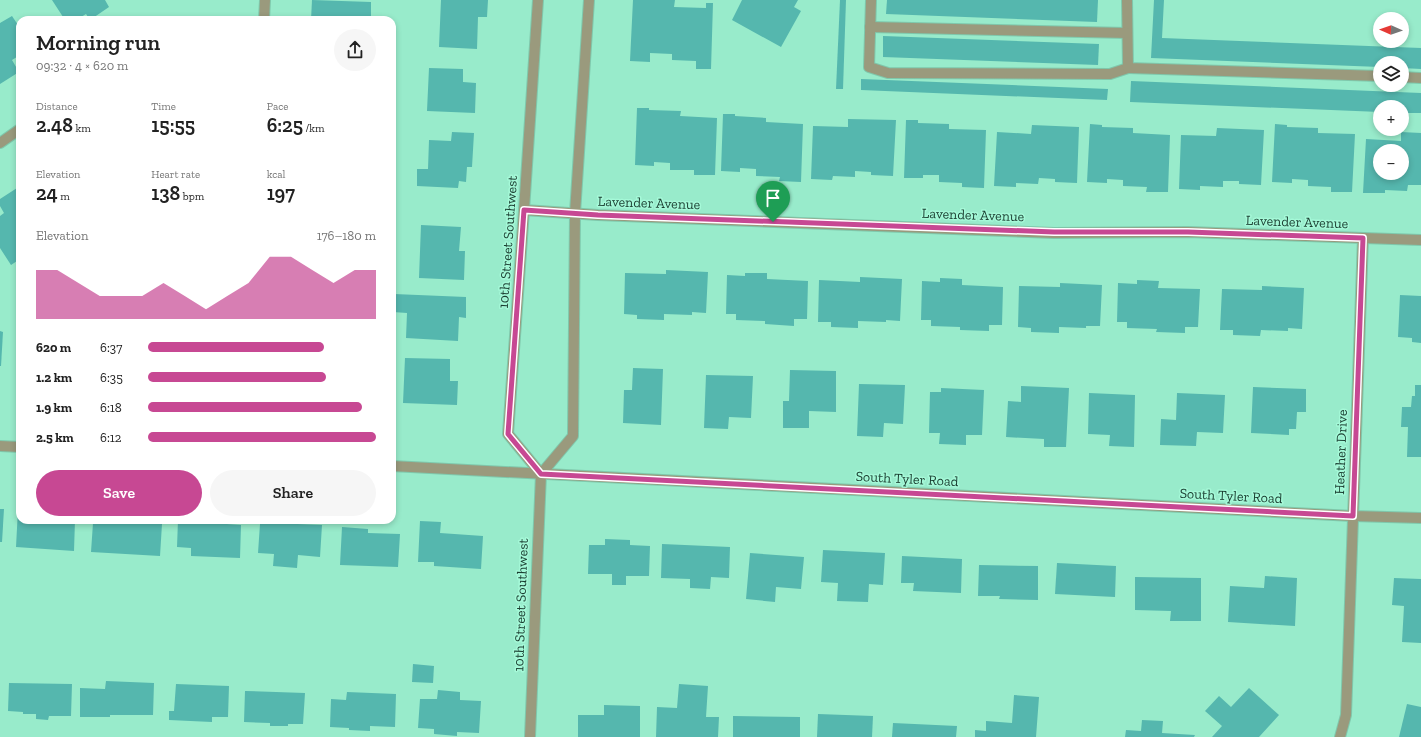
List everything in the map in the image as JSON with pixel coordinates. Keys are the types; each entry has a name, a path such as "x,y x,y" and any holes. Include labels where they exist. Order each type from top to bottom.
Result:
{"street":[{"path":"264,16 265,0"},
{"name":"10th Street Southwest","path":"530,737 541,474 508,434 538,0"},
{"path":"541,474 573,436 574,213 589,0"},
{"path":"871,0 868,67 888,73 1110,74 1128,68 1373,76"},
{"path":"1127,0 1128,68"},
{"path":"870,27 1127,33"},
{"path":"1409,77 1421,78"},
{"path":"0,143 16,132"},
{"name":"Lavender Avenue","path":"524,210 598,215 1054,232 1188,232 1421,240"},
{"name":"Heather Drive","path":"1340,737 1346,715 1363,238"},
{"path":"0,446 16,447"},
{"name":"South Tyler Road","path":"396,466 1353,516 1421,518"}],"building":[{"path":"52,0 105,0 109,7 96,16 87,16 86,14 83,16 62,16"},
{"path":"312,0 371,2 371,16 311,16"},
{"path":"441,0 488,0 487,17 478,17 477,49 439,47"},
{"path":"633,0 675,0 674,7 706,8 706,3 713,3 711,69 696,69 696,61 672,60 672,54 650,53 650,62 630,61"},
{"path":"742,0 798,0 794,7 801,11 781,47 732,20"},
{"path":"840,0 846,0 843,89 836,89"},
{"path":"887,0 1098,0 1097,22 886,14"},
{"path":"1154,0 1164,0 1162,38 1373,46 1373,48 1421,48 1421,69 1409,68 1409,56 1373,56 1373,67 1151,58"},
{"path":"12,16 16,22 16,58 12,60 16,67 16,74 0,84 0,23"},
{"path":"883,36 1099,44 1098,65 883,57"},
{"path":"429,68 463,69 463,82 476,83 475,113 427,111"},
{"path":"861,79 1108,89 1107,100 861,90"},
{"path":"1131,81 1421,93 1421,113 1409,113 1409,100 1373,100 1373,112 1130,102"},
{"path":"637,108 681,111 680,116 717,118 715,175 694,175 694,170 670,170 670,163 654,162 654,166 635,165"},
{"path":"723,114 766,118 766,122 803,124 801,182 779,181 780,177 756,176 756,169 740,168 740,172 721,171"},
{"path":"848,119 896,120 893,176 871,175 871,172 855,171 855,177 833,176 832,180 811,179 813,126 848,127"},
{"path":"906,120 918,120 918,123 949,124 949,129 986,130 984,188 962,187 962,183 939,182 939,175 923,175 923,178 904,178"},
{"path":"1090,124 1102,125 1102,127 1133,128 1133,133 1170,135 1168,192 1146,192 1147,187 1123,186 1123,180 1107,179 1107,183 1087,182"},
{"path":"1275,124 1287,125 1287,127 1318,128 1318,133 1355,134 1352,192 1331,192 1331,187 1308,186 1308,180 1292,179 1292,183 1272,182"},
{"path":"1032,125 1079,127 1077,183 1055,182 1055,179 1039,178 1038,184 1016,183 1016,187 994,186 997,132 1031,134"},
{"path":"1217,128 1264,130 1261,185 1239,184 1239,181 1223,181 1223,187 1200,186 1200,190 1179,189 1181,135 1216,136"},
{"path":"452,132 474,133 472,167 467,167 466,182 459,181 458,188 417,186 417,169 428,169 429,140 451,141"},
{"path":"1409,132 1421,133 1421,185 1408,185 1407,191 1385,190 1385,193 1363,193 1366,139 1401,141 1401,136 1409,136"},
{"path":"16,189 16,262 11,265 0,248 0,216 4,213 0,206 0,199"},
{"path":"421,225 461,227 459,251 465,251 464,280 419,278"},
{"path":"666,270 708,272 706,313 692,312 692,315 664,314 664,320 637,319 637,315 624,314 625,273 666,274"},
{"path":"745,273 767,273 767,279 808,281 807,319 794,319 794,326 765,324 765,321 736,320 736,314 726,314 727,275 745,276"},
{"path":"860,277 902,279 900,321 858,321 858,328 831,327 831,322 818,322 819,280 860,282"},
{"path":"940,278 962,279 962,285 1003,287 1002,325 989,325 989,331 960,330 960,327 931,326 931,320 921,320 922,281 940,282"},
{"path":"1137,280 1159,281 1158,288 1200,289 1198,327 1185,327 1185,333 1156,332 1157,329 1127,328 1127,322 1117,322 1118,283 1137,284"},
{"path":"1060,283 1102,285 1100,326 1086,326 1086,328 1059,327 1059,333 1031,332 1031,328 1018,327 1019,286 1060,287"},
{"path":"1262,286 1304,288 1302,329 1288,328 1288,331 1261,330 1260,336 1233,335 1233,330 1220,330 1222,289 1262,290"},
{"path":"396,294 466,297 466,318 459,317 458,341 406,338 407,313 396,312"},
{"path":"1400,295 1421,296 1421,343 1412,342 1412,338 1398,337"},
{"path":"0,331 3,332 1,366 0,366"},
{"path":"405,358 450,359 450,381 458,381 457,405 403,403"},
{"path":"633,368 663,369 661,425 623,423 624,390 632,390"},
{"path":"790,370 836,371 836,412 809,411 809,428 783,428 783,401 789,401"},
{"path":"706,375 753,376 751,418 729,417 728,429 704,428"},
{"path":"859,384 905,385 903,424 884,423 883,437 857,436"},
{"path":"1415,385 1421,385 1421,457 1407,457 1408,427 1401,427 1402,407 1411,407 1412,396 1415,396"},
{"path":"1021,386 1069,388 1066,447 1044,447 1044,439 1006,437 1008,401 1021,402"},
{"path":"1253,387 1306,389 1306,412 1297,412 1296,429 1289,429 1289,435 1251,433"},
{"path":"941,388 984,390 982,435 966,435 966,445 939,444 940,433 929,433 930,392 941,392"},
{"path":"1089,393 1135,395 1134,447 1109,446 1110,435 1088,434"},
{"path":"1177,393 1225,395 1223,433 1197,432 1196,446 1160,445 1161,419 1176,420"},
{"path":"0,509 4,509 2,542 0,542"},
{"path":"420,521 441,522 440,533 483,536 481,569 434,566 434,562 418,562"},
{"path":"17,524 75,524 74,551 16,547"},
{"path":"93,524 162,524 160,556 91,552"},
{"path":"178,524 241,525 240,558 191,556 191,548 177,547"},
{"path":"260,524 322,525 320,557 298,555 297,568 273,566 274,554 258,553"},
{"path":"342,527 368,529 368,533 400,534 398,567 340,565"},
{"path":"605,539 630,540 630,545 650,546 649,576 626,576 626,585 612,585 612,574 588,574 589,545 605,545"},
{"path":"662,544 730,547 729,578 711,577 710,589 690,588 690,579 661,578"},
{"path":"823,550 885,553 883,585 869,584 868,602 837,601 838,583 821,582"},
{"path":"750,553 804,557 801,589 776,587 775,602 746,599"},
{"path":"902,556 962,559 961,593 913,591 914,583 901,583"},
{"path":"1057,563 1116,566 1115,597 1055,594"},
{"path":"979,565 1038,566 1038,600 999,599 1000,596 978,596"},
{"path":"1265,576 1297,578 1295,626 1228,622 1230,586 1264,588"},
{"path":"1135,577 1201,578 1201,621 1170,621 1171,611 1135,610"},
{"path":"1394,578 1421,579 1421,643 1402,642 1404,606 1392,605"},
{"path":"413,664 434,666 433,683 412,682"},
{"path":"106,681 154,683 153,715 80,717 80,688 105,689"},
{"path":"9,683 72,684 71,716 49,716 48,720 36,719 36,714 23,714 23,712 8,711"},
{"path":"176,684 229,686 228,717 212,717 212,722 169,720 169,711 174,711"},
{"path":"679,684 708,686 706,717 719,717 718,737 656,737 657,707 677,708"},
{"path":"1249,688 1279,715 1259,737 1212,737 1222,726 1205,711 1219,696 1231,707"},
{"path":"438,690 460,692 460,700 481,701 479,733 457,732 457,736 434,734 434,729 418,728 420,699 437,699"},
{"path":"245,691 305,693 303,724 270,726 270,723 244,722"},
{"path":"347,692 396,694 395,727 370,726 370,731 330,727 331,699 346,700"},
{"path":"1014,695 1039,697 1036,737 975,737 975,730 986,731 986,721 1012,723"},
{"path":"1407,704 1421,707 1421,737 1399,737"},
{"path":"604,705 640,706 640,737 578,737 578,715 604,715"},
{"path":"818,714 873,716 872,737 817,737"},
{"path":"733,716 800,717 800,737 733,737"},
{"path":"1142,720 1163,721 1162,733 1195,735 1194,737 1125,737 1126,730 1141,731"},
{"path":"893,723 957,726 956,737 892,737"}],"route":[{"path":"524,210 598,215 773,222 1054,232 1188,232 1363,238 1353,516 541,474 508,434 524,210"}]}
